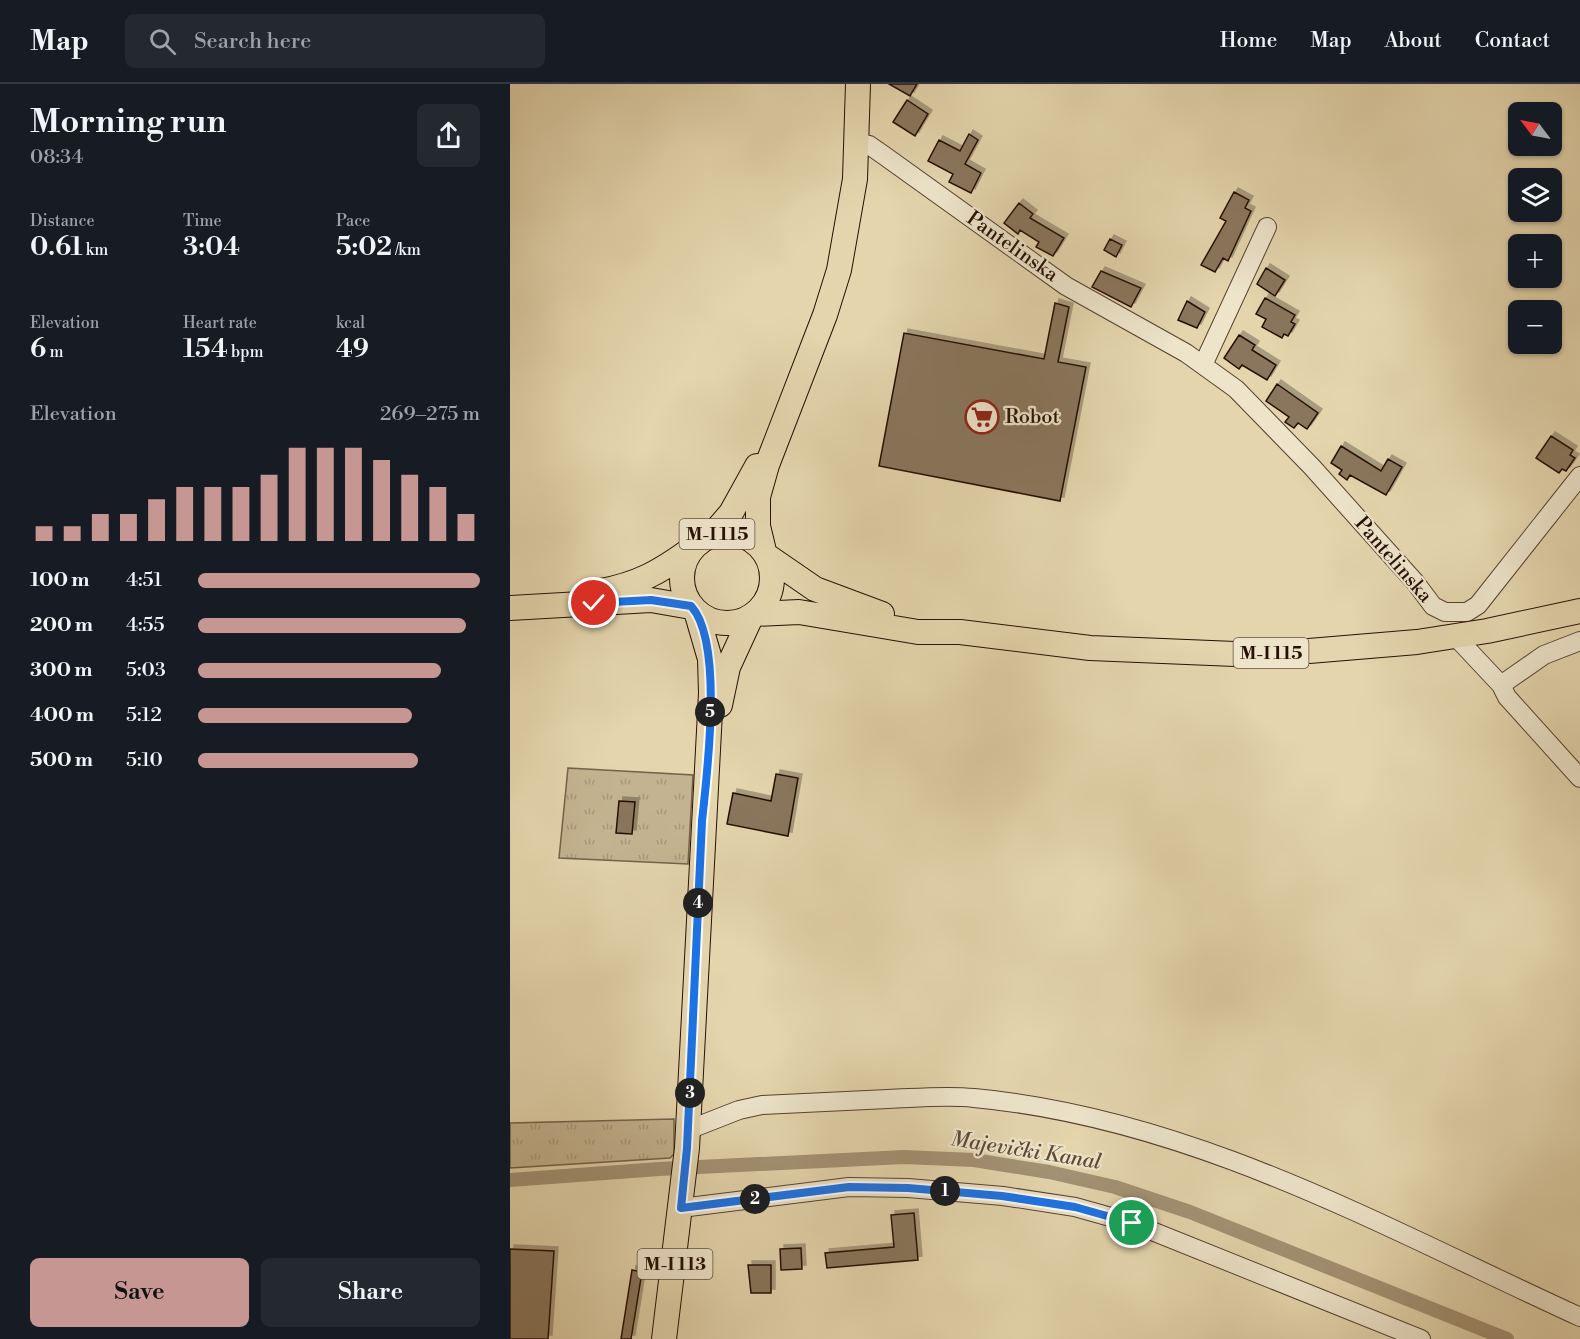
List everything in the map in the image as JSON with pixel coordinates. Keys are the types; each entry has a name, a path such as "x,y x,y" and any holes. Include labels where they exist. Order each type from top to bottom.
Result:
{"main road":[{"path":"765,553 758,526 758,497 767,465 825,315 839,270 855,179 858,84"},
{"path":"712,535 731,513 744,491 794,395"},
{"name":"M-I 115","path":"536,605 632,585 661,571 712,535 726,532 741,534 754,541 765,553 815,589 884,615 960,632 1090,648 1226,654 1309,651 1455,636 1580,611"},
{"name":"M-I 115","path":"690,550 683,564 681,579 684,593 693,609"},
{"name":"M-I 115","path":"753,615 770,593 772,580 765,553"},
{"name":"M-I 115","path":"510,608 651,600 693,609 708,620 722,623 737,622 753,615 799,612 918,632 960,632"},
{"name":"M-I 113","path":"664,1339 687,1139 702,821 707,772 710,659 693,609"},
{"name":"M-I 113","path":"707,772 728,667 753,615"}],"street":[{"name":"Pantelinska","path":"857,142 869,145 1066,286 1203,365 1236,389 1312,467 1415,582 1433,606 1445,612 1467,612 1478,605 1580,476"},
{"path":"1203,365 1267,227"},
{"path":"1455,636 1501,685 1507,697 1580,778"},
{"path":"1501,685 1544,656 1580,641"},
{"path":"687,1139 739,1110 762,1105 972,1097 1095,1118 1216,1154 1407,1234 1580,1317"},
{"path":"682,1198 849,1187 967,1193 1075,1207 1132,1223 1421,1339"}],"green space":[{"path":"568,768 693,775 688,864 559,858"},
{"path":"674,1119 674,1154 670,1158 510,1168 510,1123"}],"building":[{"path":"889,84 917,84 910,96"},
{"path":"907,100 928,114 915,136 893,122"},
{"path":"969,134 978,140 965,164 981,173 971,193 949,182 953,174 928,161 939,140 960,151"},
{"path":"1234,192 1249,200 1245,208 1251,211 1228,261 1223,258 1215,272 1201,265 1226,221 1220,218"},
{"path":"1019,203 1033,214 1030,218 1064,238 1053,256 1036,247 1039,242 1020,230 1018,234 1004,223"},
{"path":"1110,239 1122,245 1116,257 1104,250"},
{"path":"1266,268 1285,280 1275,296 1257,284"},
{"path":"1101,271 1141,288 1131,307 1092,287"},
{"path":"1265,298 1295,315 1291,322 1295,324 1288,336 1284,334 1282,338 1262,327 1266,319 1256,314"},
{"path":"1187,301 1205,312 1197,328 1178,320"},
{"name":"Robot","path":"1055,303 1069,307 1058,362 1086,367 1060,501 879,466 904,333 1044,359"},
{"path":"1239,335 1255,345 1252,350 1276,365 1267,380 1242,365 1239,369 1224,358"},
{"path":"1277,384 1318,413 1307,429 1298,423 1294,428 1285,422 1289,417 1266,401"},
{"path":"1551,436 1573,450 1570,455 1575,458 1566,471 1562,469 1559,473 1536,458"},
{"path":"1341,446 1381,471 1388,459 1402,467 1386,495 1350,475 1347,480 1339,474 1342,470 1331,463"},
{"path":"776,774 798,778 788,836 727,824 733,793 771,801"},
{"path":"619,801 635,802 632,834 616,833"},
{"path":"914,1213 918,1260 827,1268 825,1253 894,1247 891,1215"},
{"path":"801,1248 802,1269 781,1270 780,1249"},
{"path":"510,1249 554,1251 548,1339 510,1339"},
{"path":"748,1265 771,1265 771,1293 751,1293"},
{"path":"632,1270 642,1272 631,1339 621,1339"}],"waterway":[{"name":"Majevički Kanal","path":"510,1180 659,1169 904,1157 974,1160 1049,1172 1115,1187 1190,1212 1507,1339"}],"place":[{"name":"Robot","path":"982,417"}],"route":[{"path":"594,603 651,600 691,606 696,611 702,627 710,659 711,693 707,772 702,821 687,1148 681,1208 849,1187 908,1188 1002,1196 1075,1207 1132,1223"}]}
